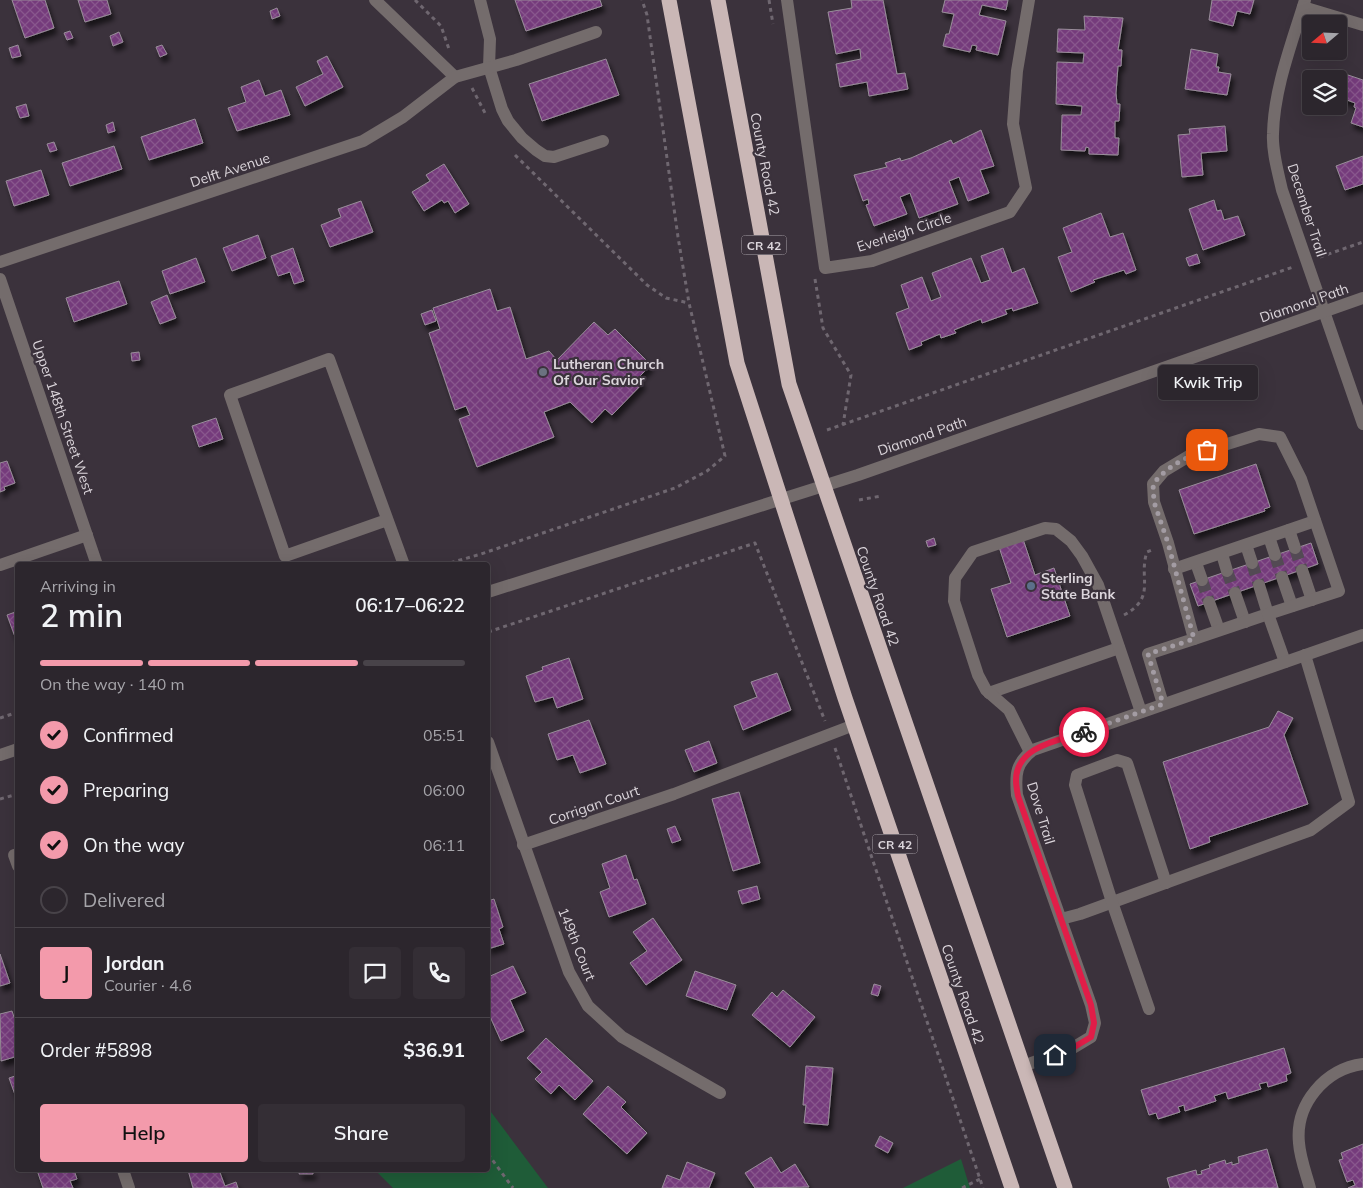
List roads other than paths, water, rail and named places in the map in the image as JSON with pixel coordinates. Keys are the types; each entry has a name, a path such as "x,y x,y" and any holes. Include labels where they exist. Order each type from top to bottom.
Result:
{"highway":[{"name":"County Road 42","path":"669,0 737,362 854,725 1012,1188"},
{"name":"County Road 42","path":"718,0 789,384 1065,1188"}],"street":[{"path":"375,0 455,76 516,60 596,32"},
{"path":"480,0 490,39 489,67 502,109 508,121 522,138 545,156 554,157 603,141"},
{"name":"Everleigh Circle","path":"788,0 826,268 872,261 1010,212 1026,188 1013,124 1017,71 1029,0"},
{"path":"1304,4 1363,26"},
{"name":"December Trail","path":"1304,4 1281,80 1275,107 1273,135 1276,163 1282,190 1363,424"},
{"name":"Delft Avenue","path":"0,262 363,141 403,117 455,76"},
{"name":"Upper 148th Street West","path":"0,279 96,562"},
{"name":"Diamond Path","path":"490,591 823,486 1363,298"},
{"path":"388,520 285,556 230,395 329,359 388,520 403,562"},
{"path":"1163,704 1148,654 1194,639 1219,630 1339,591 1301,479 1280,437 1259,434 1190,456 1164,471 1153,484 1154,502 1168,543 1194,639"},
{"path":"1174,569 1315,521"},
{"path":"1141,712 1098,585 1082,556 1070,541 1056,529 1044,528 973,552 955,578 954,601 978,675 989,693 1009,710 1030,752 1363,634"},
{"path":"1289,530 1295,548"},
{"path":"0,565 87,535"},
{"path":"1269,537 1275,555"},
{"path":"1246,545 1252,563"},
{"path":"1222,554 1227,571"},
{"path":"1196,562 1202,580"},
{"path":"1302,570 1312,600"},
{"path":"1282,577 1292,606"},
{"path":"1259,585 1285,662"},
{"path":"1234,593 1245,622"},
{"path":"1209,602 1219,630"},
{"path":"989,693 1120,648"},
{"path":"1061,919 1311,830 1348,802 1305,655"},
{"name":"Corrigan Court","path":"523,845 674,794 854,725"},
{"name":"149th Court","path":"490,748 569,972 588,1006 622,1037 720,1093"},
{"path":"0,755 15,750"},
{"name":"Dove Trail","path":"1023,1066 1071,1049 1091,1037 1094,1023 1091,1005 1018,796 1015,779 1018,767 1030,752"},
{"path":"1149,1009 1112,902 1075,784 1077,775 1117,760 1127,763 1166,883"},
{"path":"1310,1188 1298,1142 1300,1124 1306,1105 1319,1086 1333,1074 1349,1067 1363,1064"},
{"path":"124,1172 129,1188"}],"tunnel":[{"path":"1295,548 1302,570"},
{"path":"1275,555 1282,577"},
{"path":"1252,563 1259,585"},
{"path":"1227,571 1235,593"},
{"path":"1202,580 1209,602"}],"place":[{"name":"Lutheran Church Of Our Savior","path":"543,372"},
{"name":"Kwik Trip","path":"1207,450"},
{"name":"Sterling State Bank","path":"1031,586"}]}
